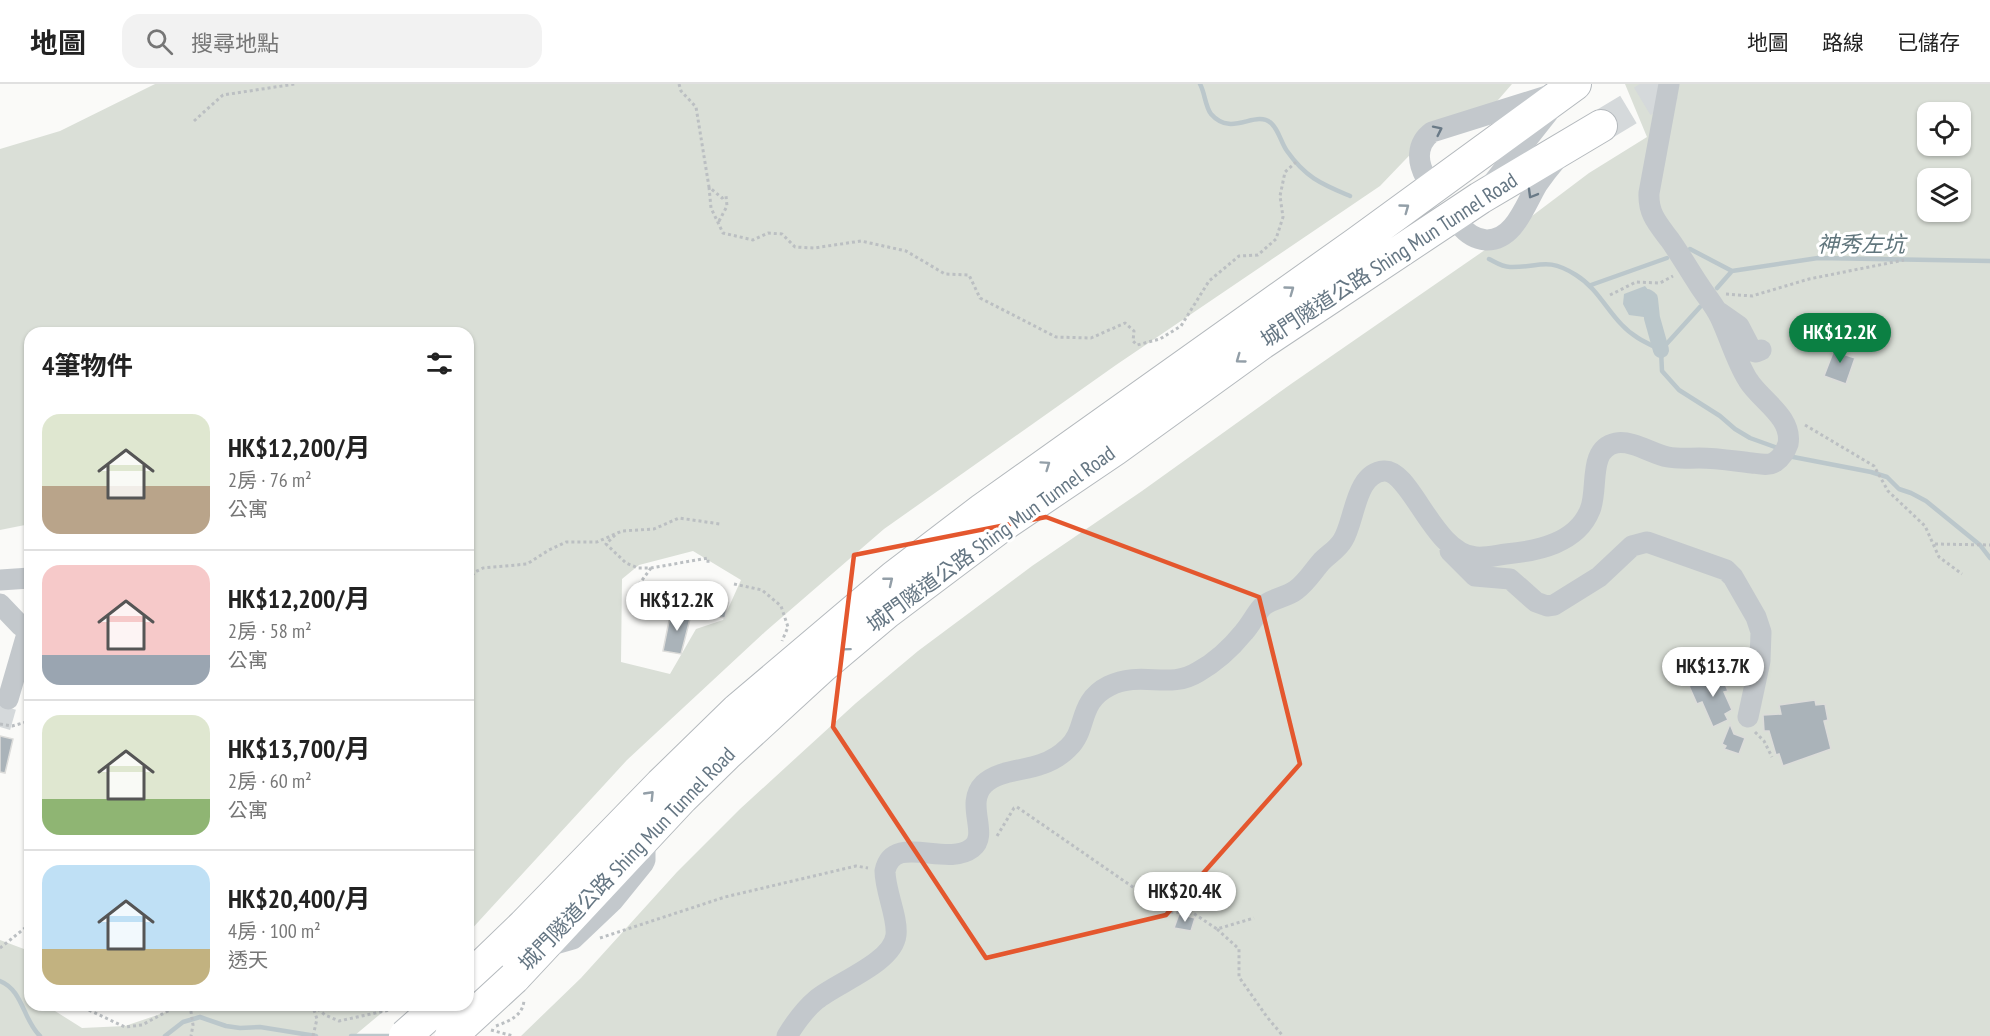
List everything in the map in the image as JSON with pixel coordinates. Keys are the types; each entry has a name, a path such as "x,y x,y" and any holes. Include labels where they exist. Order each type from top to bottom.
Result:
{"highway":[{"name":"城門隧道公路 Shing Mun Tunnel Road","path":"451,1036 514,978 534,936 631,833 736,710 894,577 983,509 1439,176 1571,87"},
{"name":"城門隧道公路 Shing Mun Tunnel Road","path":"631,833 823,666 920,586 1262,343 1480,198 1601,126"},
{"name":"城門隧道公路 Shing Mun Tunnel Road","path":"474,974 492,957 534,936"},
{"path":"405,1036 433,1011"}],"lane":[{"path":"1441,535 1457,550 1470,556 1526,552 1546,548 1571,534 1586,518 1593,498 1597,462 1601,453 1609,446 1622,443 1670,458 1719,459 1769,464 1782,456 1788,444 1786,428 1776,412 1750,384 1714,306 1654,220 1648,204 1652,170 1669,84"},
{"path":"1480,198 1571,87"},
{"path":"1566,146 1515,154 1439,176 1420,167 1419,154 1422,143 1432,132 1571,87"},
{"path":"1459,224 1466,232 1482,239 1498,239 1507,233 1566,146"},
{"path":"1714,306 1739,326 1752,351 1761,350"},
{"path":"787,1036 814,1001 875,963 893,944 896,932 885,872 889,859 899,853 911,851 947,855 961,853 974,847 979,834 976,798 982,786 991,779 1044,763 1068,748 1076,738 1088,705 1103,689 1134,678 1174,681 1184,679 1218,659 1243,634 1265,604 1299,588 1322,561 1340,545 1349,527 1361,490 1368,479 1376,474 1388,471 1400,477 1448,548 1470,573 1480,578 1510,579 1536,602 1546,606 1559,604 1599,577 1637,543 1647,543 1726,570 1733,577 1756,616 1761,632 1760,661 1748,717"},
{"path":"0,580 24,578"},
{"path":"8,699 13,619"},
{"path":"534,936 573,939 613,901 643,864 631,833"}],"path":[{"path":"194,121 223,95 295,84"},
{"path":"679,84 681,91 696,106 711,208 723,233 753,240 768,233 782,234 795,247 814,248 861,241 906,251 945,274 969,275 980,298 1056,337 1090,338 1125,323 1134,331 1133,341 1137,345 1161,339 1181,326 1209,281 1239,256 1258,255 1276,239 1283,217 1280,196 1285,172 1296,162"},
{"path":"709,188 722,198 726,196 727,207 718,223"},
{"path":"1714,306 1723,294 1752,296 1809,279 1904,260"},
{"path":"1610,295 1636,282 1660,283 1688,268"},
{"path":"1776,412 1820,433 1874,466 1888,491 1924,526 1939,556 1962,574"},
{"path":"474,573 483,568 527,564 566,542 591,543 627,530 654,529 679,518 720,524"},
{"path":"617,533 606,544 632,566 651,568 708,558 708,564"},
{"path":"1934,544 1990,545"},
{"path":"651,568 637,587 658,593"},
{"path":"734,584 762,590 781,606 788,627 781,644"},
{"path":"1748,717 1753,730 1764,741 1772,757"},
{"path":"0,724 12,726 24,723"},
{"path":"995,840 1014,808 1017,807 1169,912 1193,913 1217,929 1239,949 1239,977 1283,1036"},
{"path":"593,940 725,897 856,866 885,872"},
{"path":"1217,929 1254,918"},
{"path":"0,948 24,929"},
{"path":"91,1011 125,1027 142,1025 168,1011"},
{"path":"191,1011 193,1025 191,1036"},
{"path":"313,1036 317,1019 315,1011"}],"highlighted area":[{"path":"1046,517 1259,597 1300,764 1166,915 986,958 833,727 854,555"}],"shaded area":[{"path":"155,84 1512,84 1492,107 1427,137 1380,186 1116,365 884,529 766,631 627,760 474,926 474,327 24,327 24,525 0,530 0,149 60,131","holes":["693,551 741,580 723,620 696,629 670,674 621,662 622,579 639,565"]},
{"path":"1625,84 1990,84 1990,1036 521,1036 581,978 677,872 740,809 856,703 918,651 1032,566 1508,234 1589,173 1647,137"},
{"path":"1645,286 1657,301 1659,319 1629,315 1623,304 1624,294"},
{"path":"0,940 24,949 24,1011 55,1011 82,1028 125,1026 169,1011 384,1011 354,1036 0,1036"}],"building":[{"path":"1837,342 1849,346 1846,355 1855,358 1846,384 1824,376"},
{"path":"697,597 728,603 725,618 694,612"},
{"path":"671,611 691,615 681,654 663,651"},
{"path":"1720,672 1728,691 1724,692 1732,710 1725,714 1728,720 1713,727 1702,702 1697,704 1689,686"},
{"path":"1815,700 1816,705 1825,704 1828,720 1824,721 1831,749 1783,766 1779,754 1776,755 1769,731 1764,731 1763,715 1781,714 1779,705"},
{"path":"1730,724 1734,734 1745,738 1739,754 1724,749 1726,746 1722,744"},
{"path":"0,736 13,739 5,773 0,772"},
{"path":"1179,914 1195,918 1191,931 1174,928"}],"waterway":[{"path":"1200,84 1209,111 1219,121 1235,124 1258,119 1271,123 1287,151 1301,168 1323,184 1350,196"},
{"name":"神秀左坑","path":"1690,249 1732,271 1818,258 1990,261"},
{"name":"神秀左坑","path":"1591,285 1667,258"},
{"path":"1489,259 1507,267 1550,264 1576,275 1590,286 1626,329 1661,350 1662,371 1679,390 1750,438 1775,447"},
{"name":"神秀左坑","path":"1717,288 1732,271"},
{"path":"1647,297 1650,299 1652,318 1661,350"},
{"name":"神秀左坑","path":"1661,350 1700,307"},
{"path":"1788,456 1887,477 1899,489 1926,501 1980,545 1990,558"},
{"path":"0,981 14,991 24,1010"},
{"path":"24,1011 40,1036"},
{"path":"165,1036 183,1022 200,1017 226,1026 260,1027 316,1036"},
{"path":"351,1036 393,1036"}],"tunnel":[{"path":"1601,126 1671,84"},
{"path":"0,727 8,699"}]}
